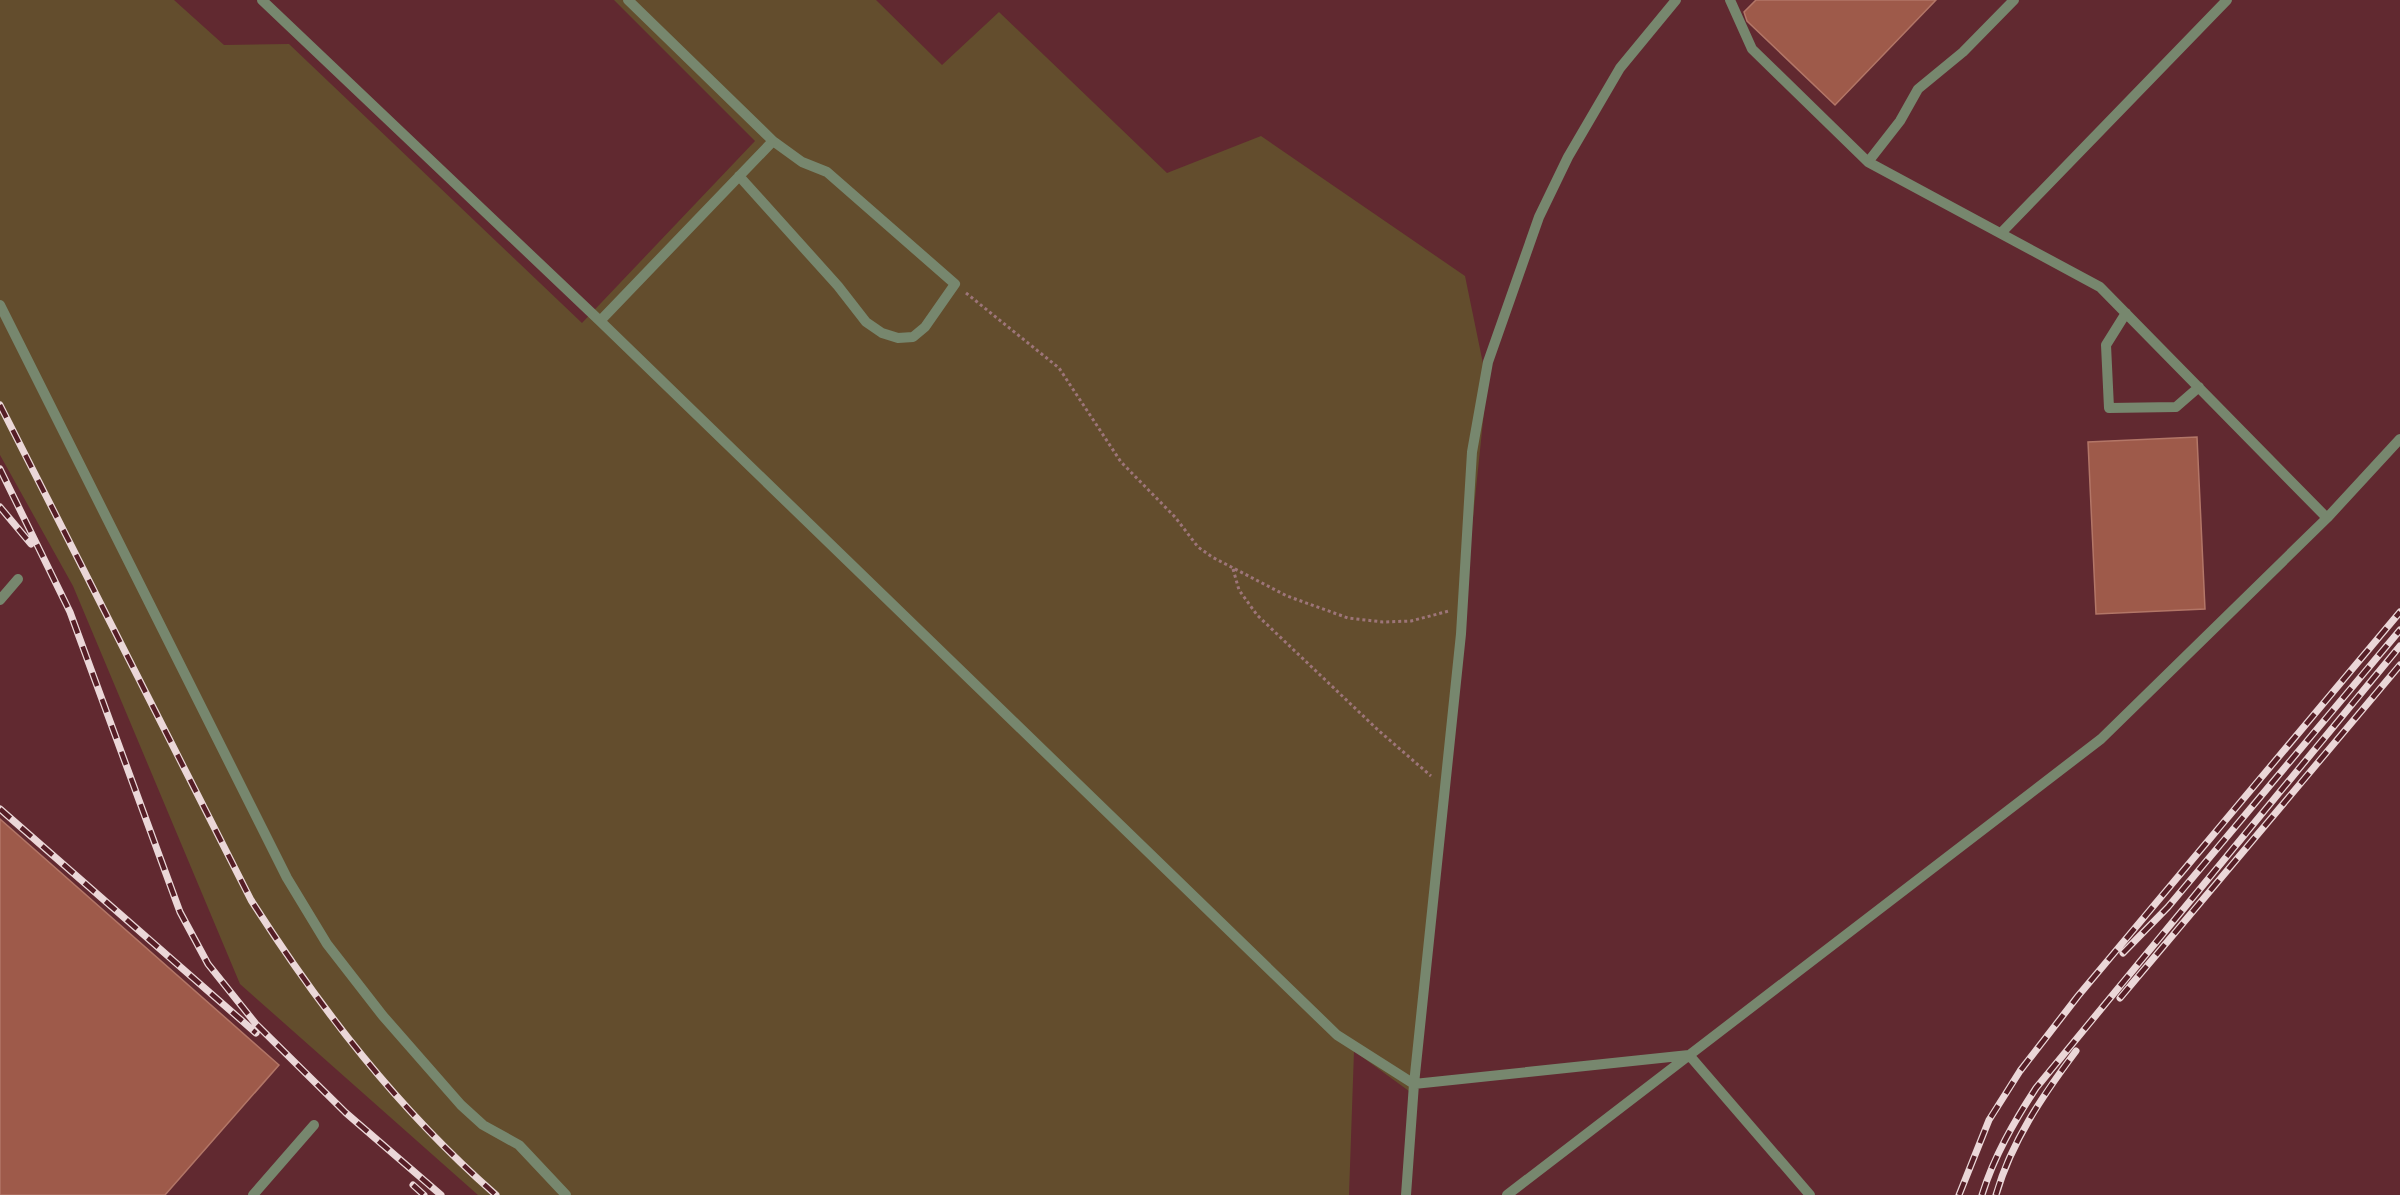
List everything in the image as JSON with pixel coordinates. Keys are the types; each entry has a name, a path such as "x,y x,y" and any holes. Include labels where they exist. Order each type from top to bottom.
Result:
{"lane":[{"path":"262,0 600,321 1338,1035 1414,1084 1689,1054"},
{"path":"628,0 773,141 802,162 827,172 955,284 925,327 913,337 898,338 882,333 866,322 838,286 739,176"},
{"path":"1406,1195 1414,1084 1463,604 1472,452 1488,362 1539,218 1568,157 1620,68 1676,0"},
{"path":"1731,0 1752,49 1868,162 2002,232 2100,287 2327,518"},
{"path":"1868,162 1900,121 1918,89 1963,52 2014,0"},
{"path":"2002,232 2227,0"},
{"path":"600,321 773,141"},
{"path":"0,305 287,878 327,944 383,1016 461,1105 483,1125 519,1145 566,1195"},
{"path":"2126,313 2106,345 2109,408 2176,407 2199,387"},
{"path":"1507,1195 2101,739 2327,518 2400,439"},
{"path":"0,600 18,579"},
{"path":"1689,1054 1810,1195"},
{"path":"253,1195 314,1125"}],"path":[{"path":"955,284 1059,368 1121,462 1175,517 1198,547 1287,596 1348,618 1383,622 1411,621 1439,615 1463,604"},
{"path":"1233,568 1239,590 1257,615 1424,772 1445,785"}],"shaded area":[{"path":"0,0 174,0 224,45 289,44 582,323 755,141 614,0 876,0 942,65 999,12 1167,173 1261,136 1465,276 1487,383 1413,1094 1354,1051 1349,1195 478,1195 240,984 73,586 0,455"}],"building":[{"path":"1756,0 1936,0 1835,105 1747,21 1744,12"},
{"path":"2197,437 2205,609 2096,614 2088,442"},
{"path":"0,819 279,1065 165,1195 0,1195"}],"railway":[{"path":"0,405 251,900 305,981 363,1056 426,1128 496,1195"},
{"path":"0,469 70,612 180,912 208,964 256,1024 346,1113 441,1195"},
{"path":"0,507 31,544"},
{"path":"1959,1195 1989,1120 2020,1071 2078,996 2400,612"},
{"path":"2123,953 2168,907 2400,630"},
{"path":"1982,1195 2005,1140 2036,1088 2400,646"},
{"path":"2120,998 2400,665"},
{"path":"0,809 256,1033"},
{"path":"1996,1195 2002,1175 2019,1138 2076,1051"},
{"path":"413,1185 424,1195"}]}
